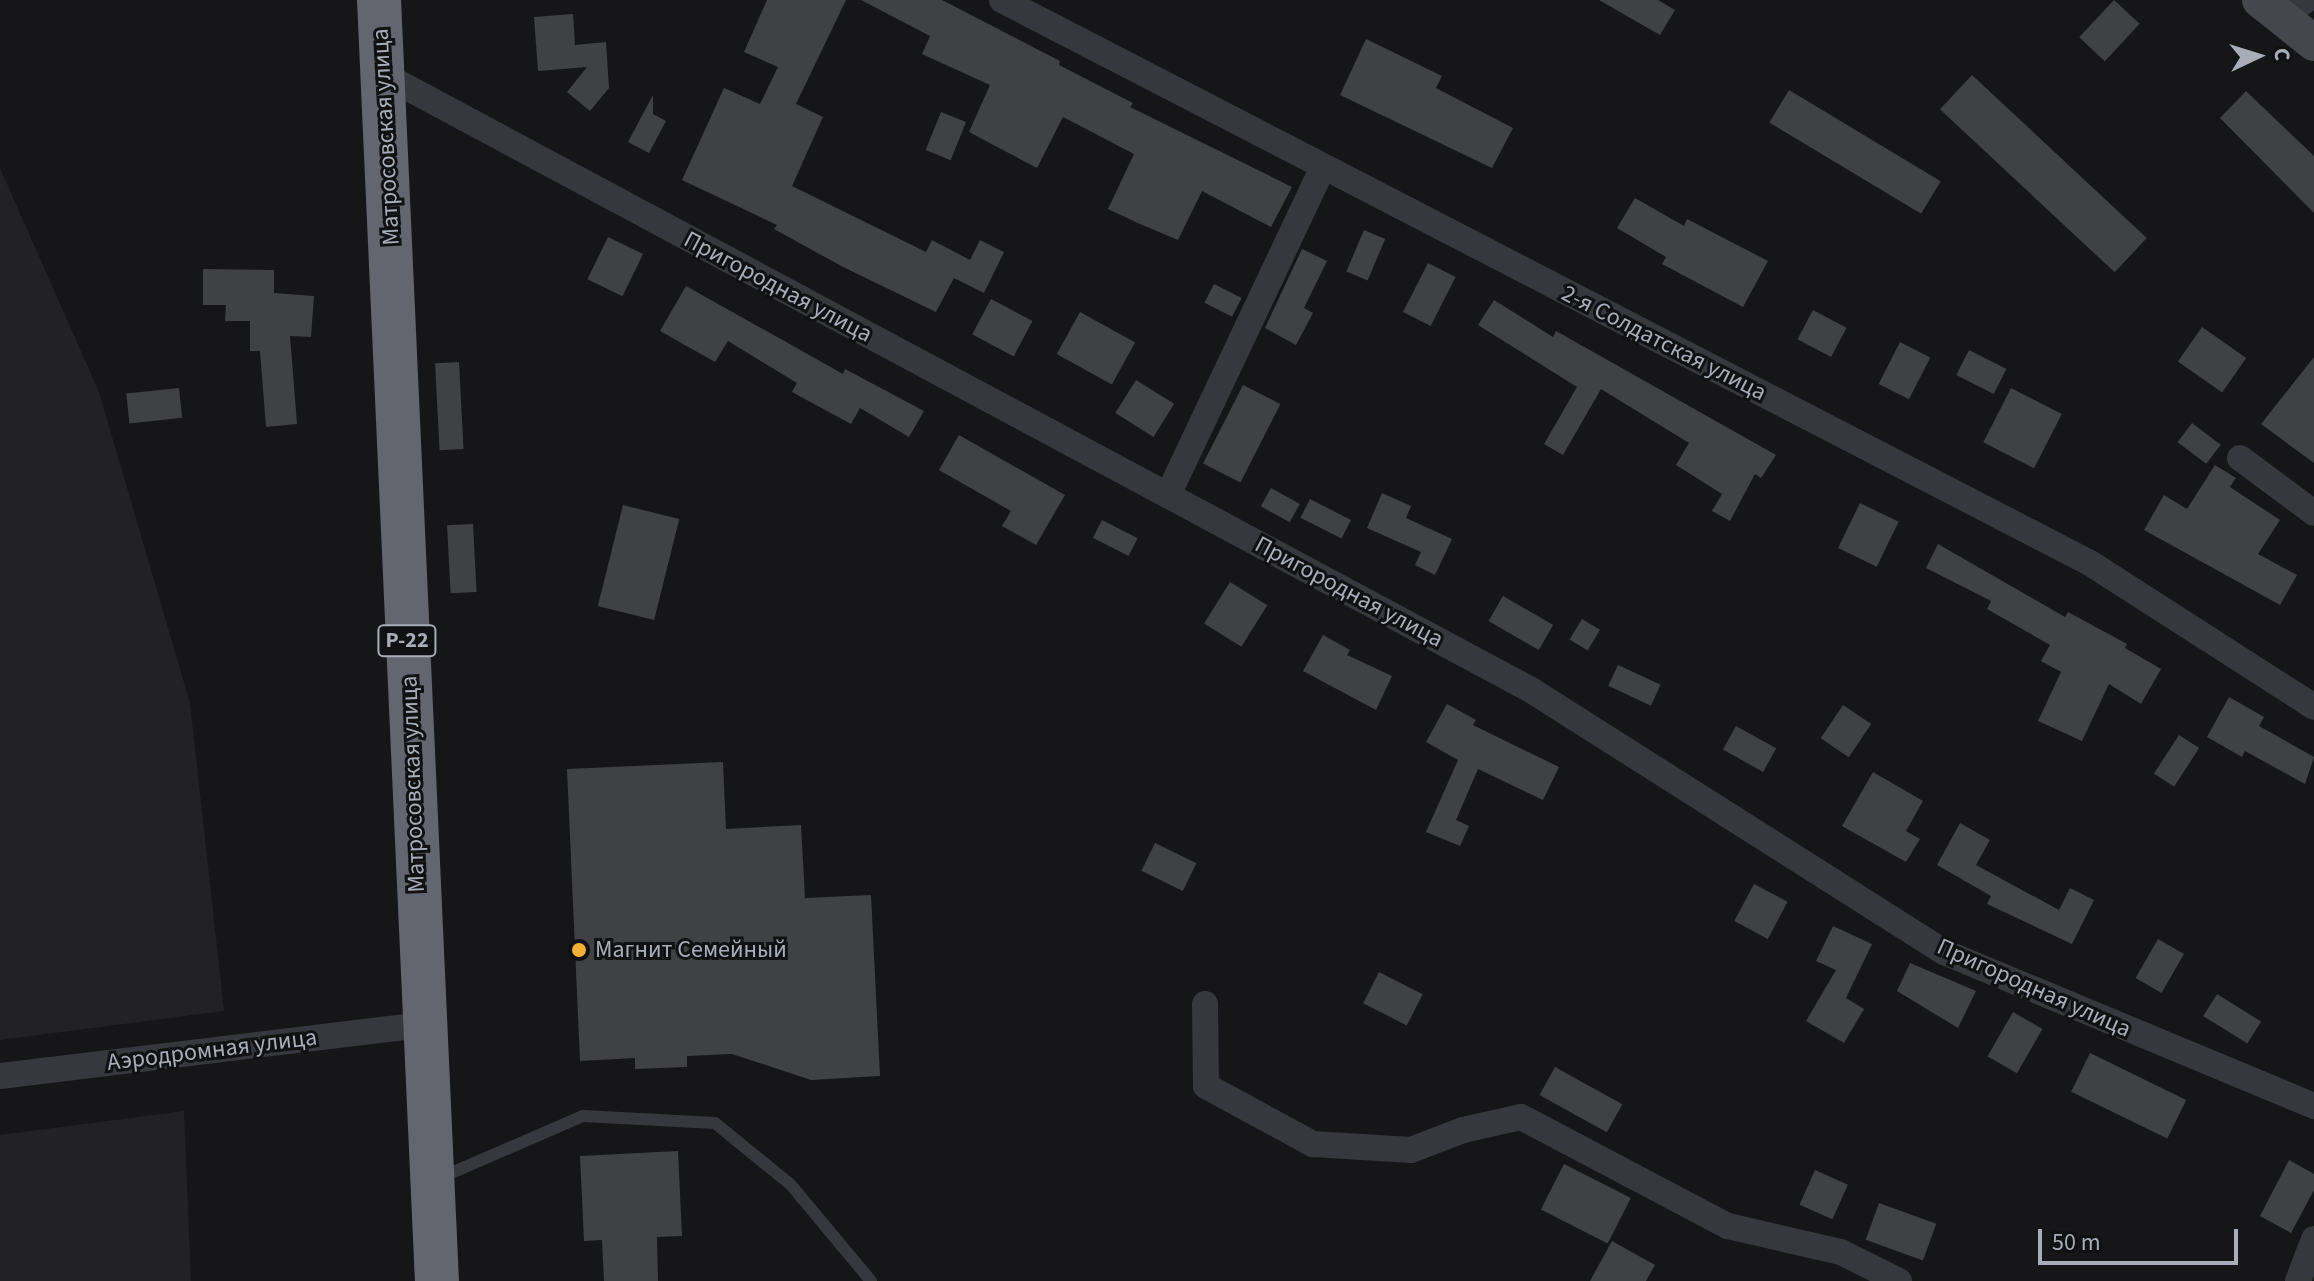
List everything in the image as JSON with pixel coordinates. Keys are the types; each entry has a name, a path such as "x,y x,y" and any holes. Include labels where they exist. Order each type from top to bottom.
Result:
{"highway":[{"name":"Матросовская улица","path":"379,0 423,1025 437,1281"}],"street":[{"name":"2-я Солдатская улица","path":"1002,0 2090,563 2314,707"},
{"path":"2283,6 2314,43"},
{"name":"Пригородная улица","path":"384,75 1531,690 1944,952 2314,1106"},
{"path":"1168,495 1323,167"},
{"path":"2240,458 2314,513"},
{"path":"1205,1004 1206,1086 1313,1144 1411,1150 1463,1130 1521,1117 1728,1226 1841,1252 1899,1281"},
{"name":"Аэродромная улица","path":"0,1076 423,1025"},
{"path":"2298,1281 2314,1239"}],"lane":[{"path":"433,1181 583,1116 715,1123 791,1185 871,1281"}],"shaded area":[{"path":"0,168 99,392 190,703 224,1011 0,1040"},
{"path":"184,1111 191,1281 0,1281 0,1135"}],"building":[{"path":"767,0 846,0 796,104 823,117 792,186 926,252 932,240 970,260 980,240 1004,252 984,293 954,278 936,312 843,267 774,229 777,225 682,180 724,88 760,104 778,67 744,52"},
{"path":"861,0 942,0 1060,61 1059,65 1133,103 1130,107 1292,187 1271,227 1202,191 1178,240 1140,224 1108,209 1134,154 1063,117 1037,168 969,132 990,85 922,54 930,36"},
{"path":"1599,0 1658,0 1675,10 1660,35"},
{"path":"2114,0 2140,24 2105,61 2079,37"},
{"path":"573,14 575,45 606,42 609,88 590,111 567,92 587,67 538,71 534,17"},
{"path":"1366,39 1442,76 1436,88 1513,128 1492,168 1340,95"},
{"path":"1972,75 2147,238 2115,272 1940,109"},
{"path":"1789,90 1941,181 1921,214 1769,123"},
{"path":"2246,91 2314,156 2314,213 2220,118"},
{"path":"653,95 653,114 666,121 649,153 628,142"},
{"path":"941,112 966,122 951,160 926,150"},
{"path":"1635,198 1684,226 1687,219 1768,261 1743,307 1662,264 1666,257 1617,228"},
{"path":"1364,230 1385,239 1368,280 1346,271"},
{"path":"608,237 643,254 622,296 587,279"},
{"path":"1302,249 1327,261 1304,308 1313,313 1296,345 1265,328"},
{"path":"1428,263 1456,277 1431,326 1403,312"},
{"path":"203,269 274,270 274,293 314,296 311,337 290,336 297,424 266,427 260,351 250,351 250,321 225,321 226,305 203,305"},
{"path":"1214,284 1242,298 1232,317 1204,303"},
{"path":"686,286 843,374 845,369 924,411 909,437 860,408 851,424 792,392 797,383 728,341 715,362 660,331"},
{"path":"991,299 1032,321 1014,356 972,334"},
{"path":"1494,300 1553,337 1556,331 1776,455 1761,478 1755,474 1730,521 1712,511 1722,494 1676,465 1689,443 1601,389 1563,455 1544,444 1577,387 1478,325"},
{"path":"1813,310 1847,328 1831,357 1798,339"},
{"path":"1080,312 1135,343 1112,385 1057,354"},
{"path":"2202,327 2246,358 2222,392 2178,361"},
{"path":"1900,342 1930,357 1909,399 1879,384"},
{"path":"1969,350 2006,369 1994,394 1956,375"},
{"path":"2314,357 2314,463 2261,424"},
{"path":"459,362 464,449 440,450 435,363"},
{"path":"1136,380 1174,404 1153,437 1115,413"},
{"path":"1243,385 1280,404 1240,482 1203,463"},
{"path":"179,388 182,418 129,423 126,394"},
{"path":"2011,388 2062,414 2034,468 1983,442"},
{"path":"2192,423 2221,445 2206,464 2178,442"},
{"path":"959,435 1065,495 1036,545 1002,526 1011,511 939,470"},
{"path":"2215,465 2236,478 2230,487 2280,520 2258,554 2297,575 2280,605 2144,530 2164,495 2187,509"},
{"path":"1271,488 1300,504 1290,522 1261,506"},
{"path":"1382,493 1411,506 1406,518 1452,539 1435,575 1415,565 1421,552 1367,528"},
{"path":"1310,499 1351,520 1341,539 1300,518"},
{"path":"1860,503 1899,522 1877,567 1838,548"},
{"path":"623,505 679,519 654,620 598,606"},
{"path":"1102,520 1138,538 1129,556 1093,538"},
{"path":"473,524 477,592 451,593 447,525"},
{"path":"1938,544 2065,617 2068,612 2127,644 2125,648 2161,669 2141,704 2109,684 2082,741 2038,721 2061,672 2041,661 2050,645 1987,609 1991,601 1926,568"},
{"path":"1230,582 1267,605 1241,647 1204,624"},
{"path":"1503,596 1553,625 1539,650 1488,621"},
{"path":"1582,619 1600,630 1588,650 1570,640"},
{"path":"1323,635 1350,650 1347,655 1392,676 1376,710 1303,671"},
{"path":"1618,665 1661,685 1651,706 1608,686"},
{"path":"2229,697 2264,717 2259,726 2314,757 2305,784 2245,751 2242,757 2207,737"},
{"path":"1447,704 1476,720 1473,725 1559,767 1543,800 1478,769 1456,820 1469,826 1460,846 1426,832 1458,760 1426,742"},
{"path":"1843,705 1871,724 1849,757 1821,738"},
{"path":"1736,726 1776,748 1763,772 1723,750"},
{"path":"2179,735 2199,748 2174,787 2154,774"},
{"path":"723,762 726,829 801,825 805,898 871,895 880,1076 811,1080 732,1054 687,1056 687,1067 635,1069 635,1058 580,1061 567,769"},
{"path":"1873,772 1923,801 1906,831 1920,839 1906,862 1842,826"},
{"path":"1960,823 1990,840 1976,865 2059,910 2070,888 2094,900 2072,944 1987,904 1991,896 1937,865"},
{"path":"1155,843 1196,863 1183,891 1141,871"},
{"path":"1754,884 1788,902 1768,939 1734,921"},
{"path":"1833,926 1872,944 1846,998 1864,1009 1844,1043 1806,1021 1836,970 1816,961"},
{"path":"2158,939 2184,954 2161,993 2136,978"},
{"path":"1910,963 1976,991 1958,1028 1897,991"},
{"path":"1379,972 1423,994 1407,1025 1363,1003"},
{"path":"2217,994 2261,1022 2247,1044 2203,1016"},
{"path":"2013,1012 2042,1029 2017,1073 1988,1056"},
{"path":"2090,1053 2186,1100 2167,1139 2071,1092"},
{"path":"1555,1067 1622,1104 1607,1132 1539,1095"},
{"path":"678,1151 682,1236 657,1237 658,1281 604,1281 602,1240 584,1241 580,1156"},
{"path":"2289,1160 2314,1174 2314,1190 2291,1233 2260,1216"},
{"path":"1564,1164 1631,1198 1608,1243 1541,1209"},
{"path":"1815,1170 1848,1185 1832,1219 1800,1205"},
{"path":"1879,1203 1936,1224 1923,1261 1866,1240"},
{"path":"1612,1241 1655,1265 1646,1281 1590,1281"}],"place":[{"name":"Магнит Семейный","path":"579,950"}]}
